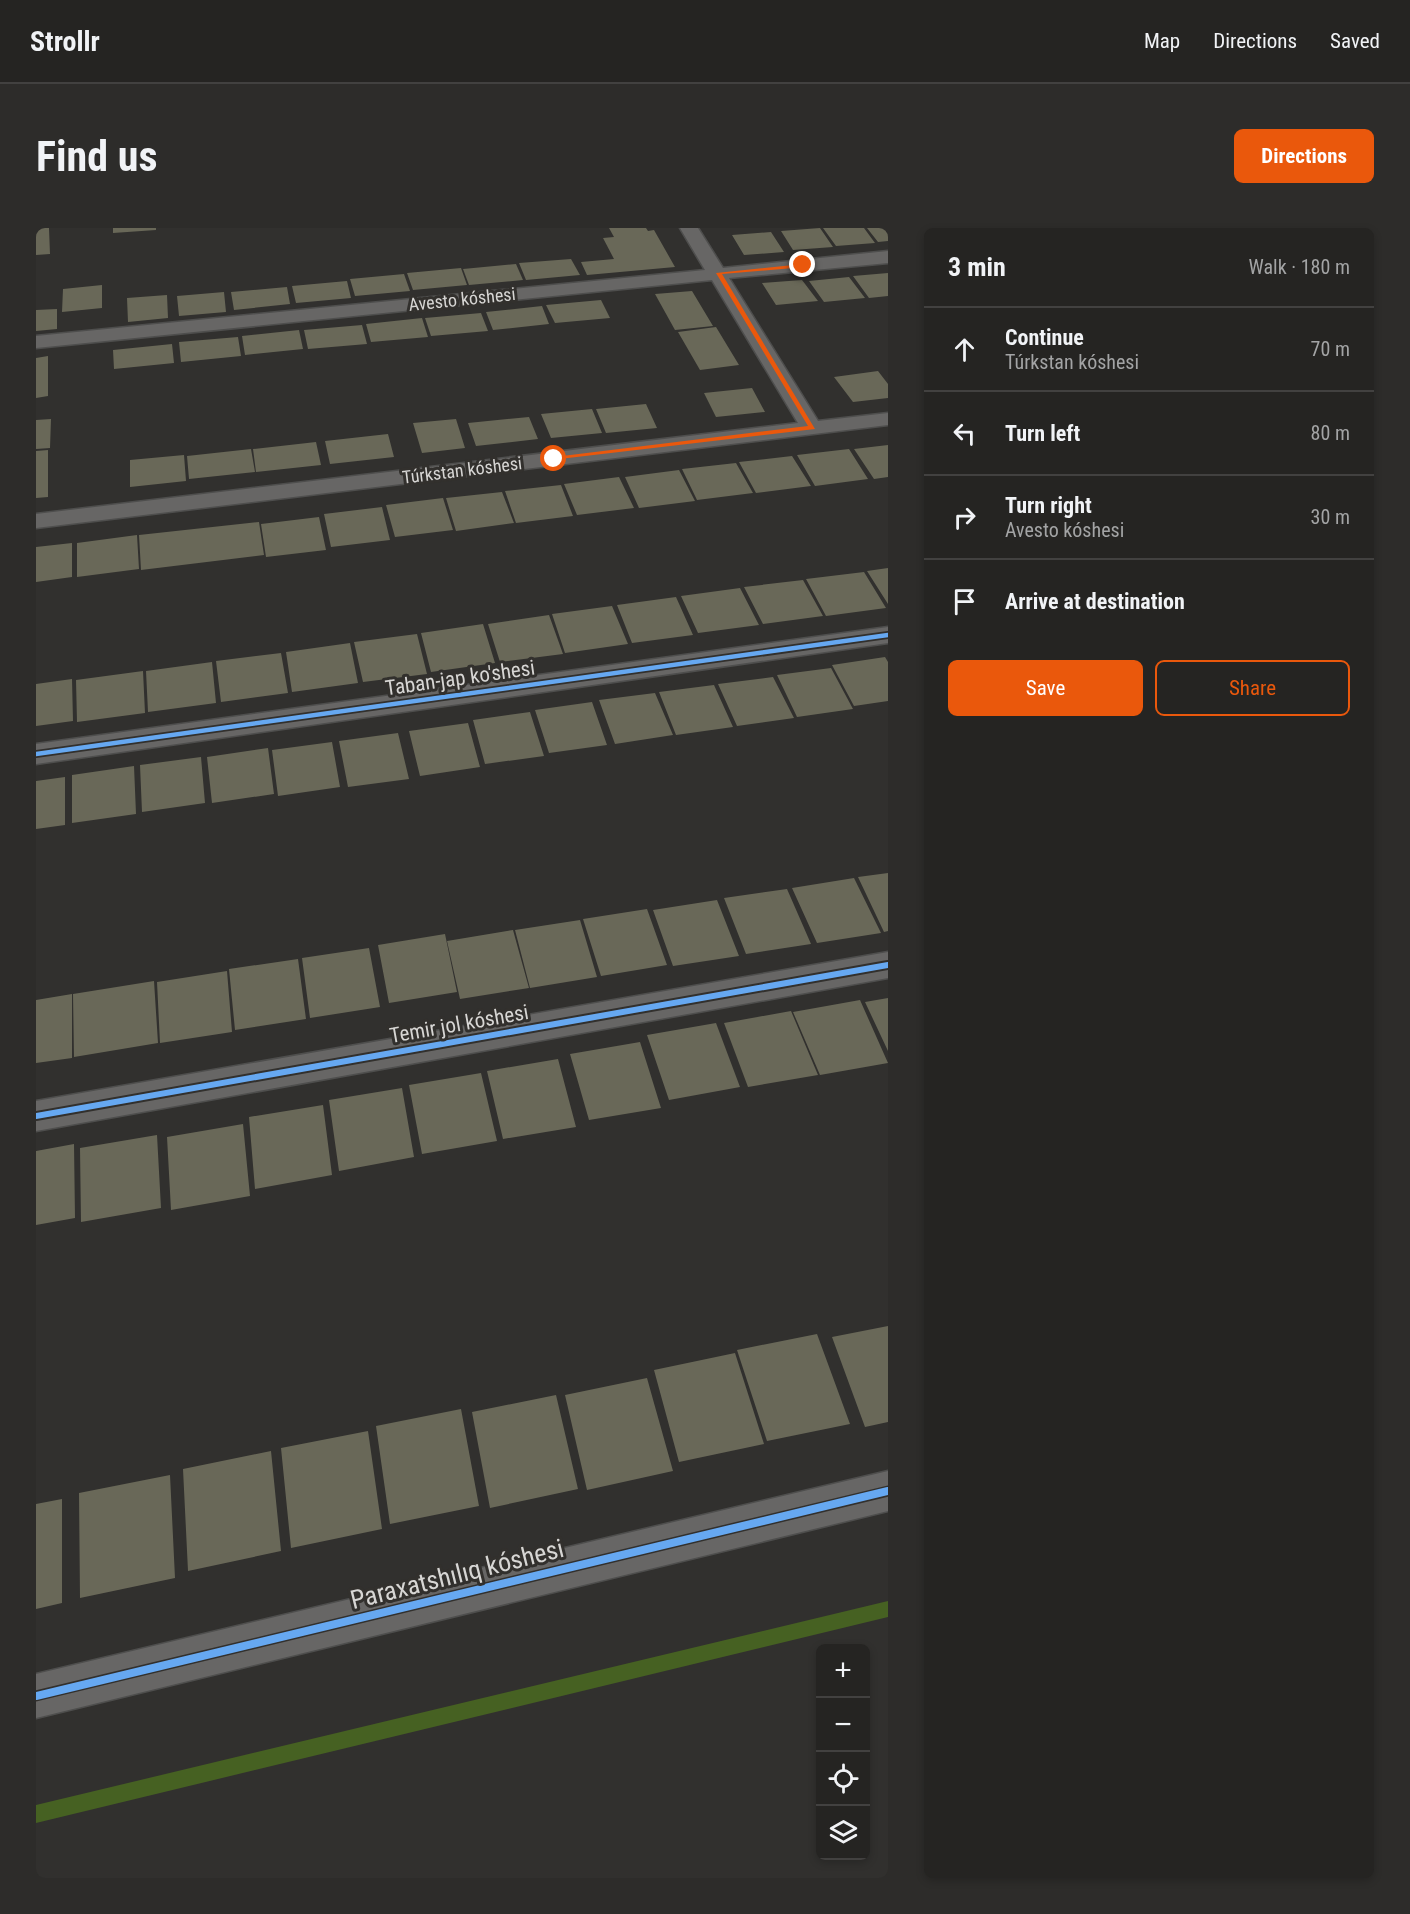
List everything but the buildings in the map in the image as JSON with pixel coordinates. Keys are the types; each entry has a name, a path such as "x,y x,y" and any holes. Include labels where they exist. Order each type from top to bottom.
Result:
{"street":[{"path":"689,228 812,428"},
{"name":"Avesto kóshesi","path":"36,342 888,257"},
{"name":"Túrkstan kóshesi","path":"36,521 888,419"},
{"name":"Taban-jap ko'shesi","path":"36,754 888,635"},
{"name":"Temir jol kóshesi","path":"36,1116 888,965"},
{"name":"Paraxatshılıq kóshesi","path":"36,1696 888,1491"}],"waterway":[{"path":"36,1814 888,1609"}],"cycle path":[{"path":"36,754 888,635"},
{"path":"36,1116 888,965"},
{"path":"36,1696 888,1491"}],"route":[{"path":"554,459 812,428 718,273 803,265"}]}
